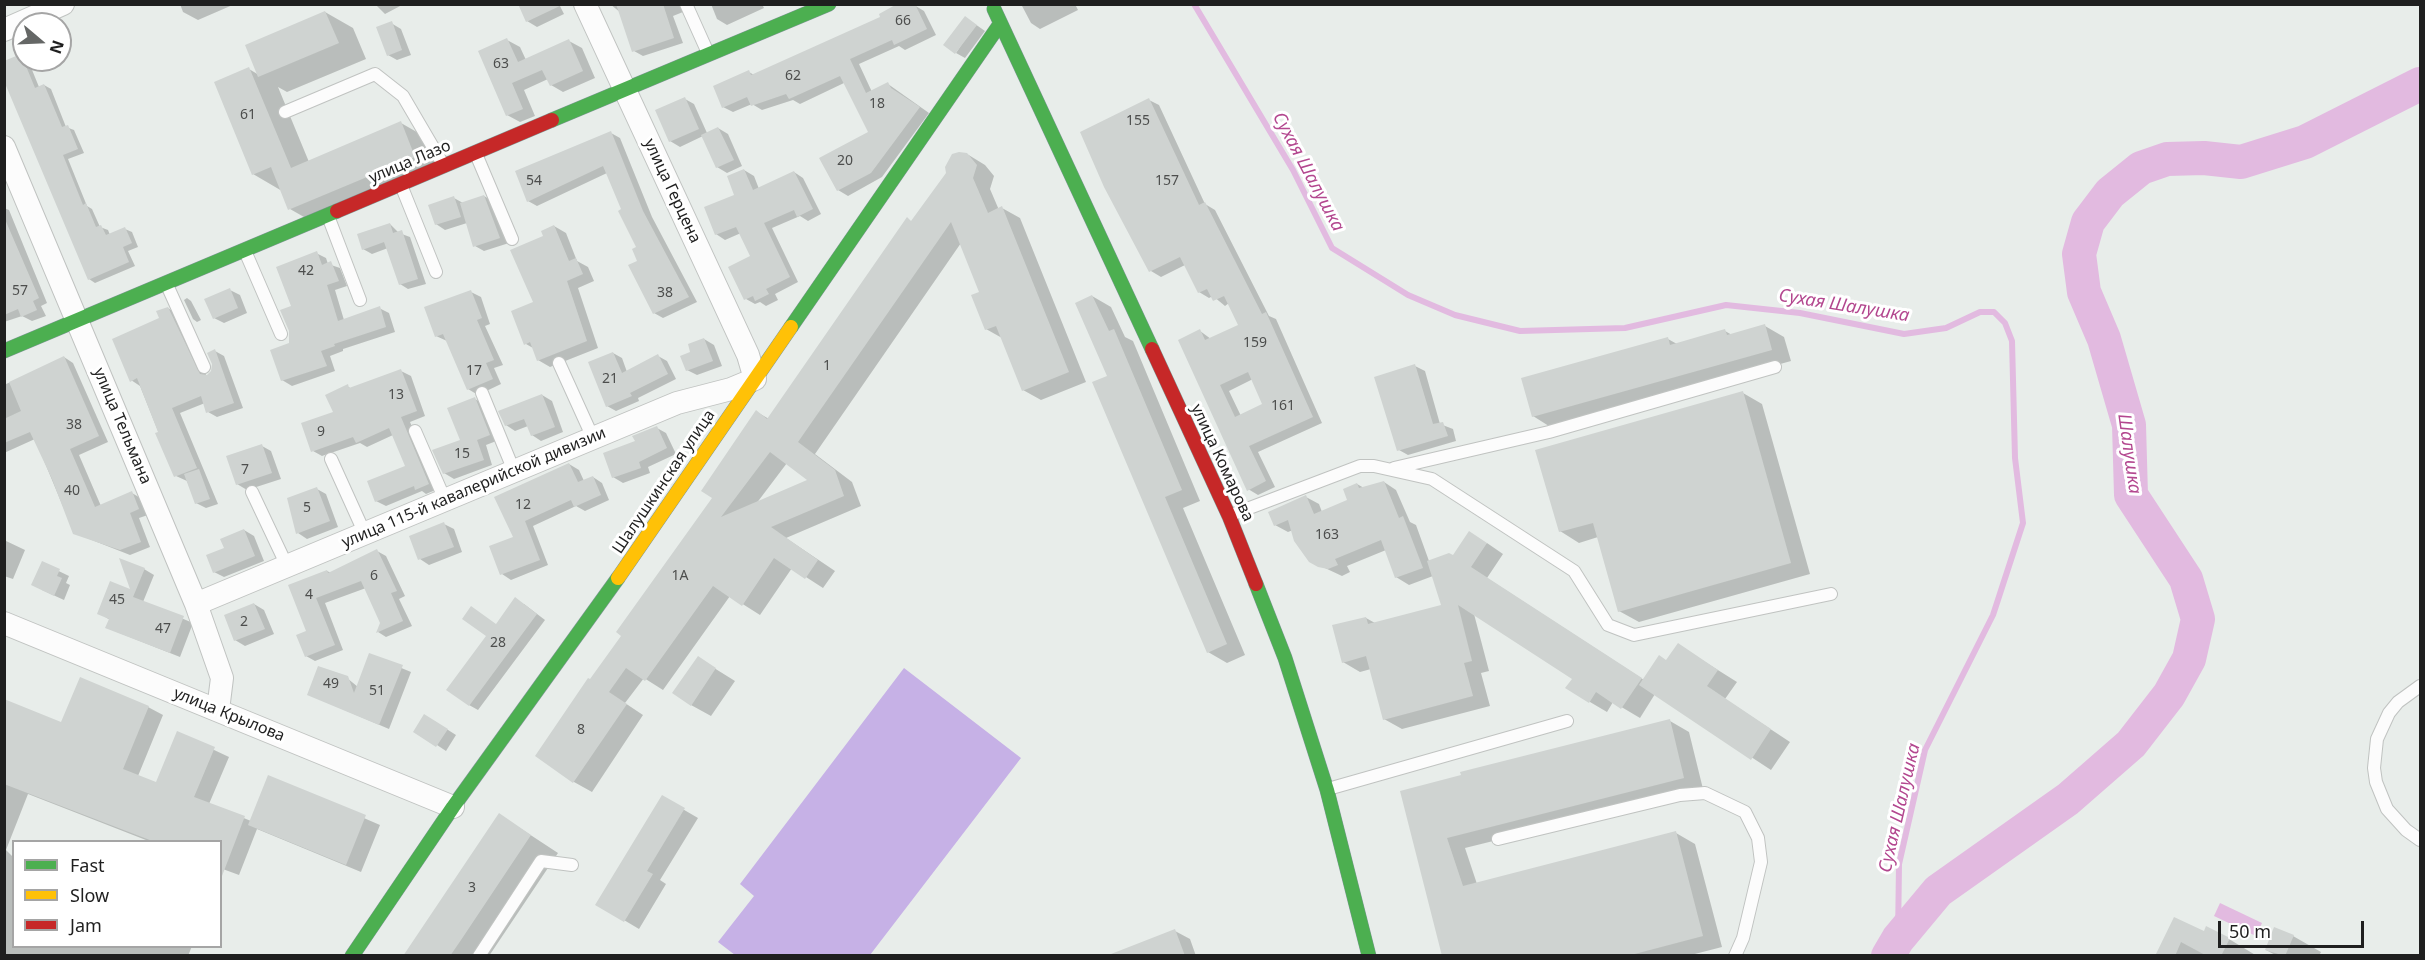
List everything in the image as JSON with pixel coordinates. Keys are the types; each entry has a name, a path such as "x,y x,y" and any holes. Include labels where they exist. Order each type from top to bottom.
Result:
{"street":[{"path":"4,30 63,4"},
{"name":"улица Герцена","path":"585,4 748,355 754,379"},
{"name":"улица Лазо","path":"4,351 708,54 785,17 829,4"},
{"name":"улица Комарова","path":"992,4 1229,516 1285,658 1327,790 1369,956"},
{"name":"Шалушкинская улица","path":"352,956 453,807 601,603 1000,24"},
{"name":"улица Тельмана","path":"4,147 196,604 222,678 218,710"},
{"name":"улица 115-й кавалерийской дивизии","path":"196,604 677,403 754,379"},
{"name":"улица Крылова","path":"4,623 453,807"}],"lane":[{"path":"686,4 708,54"},
{"path":"285,112 375,74 403,96 444,166"},
{"path":"476,152 512,239"},
{"path":"401,184 436,272"},
{"path":"327,215 360,300"},
{"path":"245,250 281,334"},
{"path":"166,284 204,367"},
{"path":"559,363 593,438"},
{"path":"1389,469 1549,432 1775,367"},
{"path":"482,393 514,471"},
{"path":"415,431 445,500"},
{"path":"331,459 365,534"},
{"path":"1229,516 1360,466 1389,469 1432,479 1574,571 1608,625 1634,635 1831,594"},
{"path":"252,492 287,566"},
{"path":"2421,686 2398,702 2389,713 2377,739 2374,768 2378,789 2387,809 2406,830 2421,840"},
{"path":"1327,790 1567,721"},
{"path":"1498,839 1680,795 1705,793 1745,812 1758,838 1761,862 1743,938 1735,956"},
{"path":"479,956 541,861 572,865"}],"shaded area":[{"path":"904,668 1021,758 870,955 735,955 718,942 754,896 740,884"},
{"path":"2220,903 2262,923 2256,936 2214,916"}],"building":[{"path":"518,4 564,4 526,22"},
{"path":"616,4 663,4 674,38 632,52"},
{"path":"897,4 915,4 927,29 894,45 892,40 850,59 866,93 888,82 891,88 920,107 871,173 837,191 819,158 868,132 840,76 789,99 786,94 751,106 747,97 722,108 713,86 749,70 751,75 880,17 879,14"},
{"path":"325,11 339,43 258,77 245,45"},
{"path":"965,16 977,25 955,54 943,45"},
{"path":"392,21 402,50 387,56 376,27"},
{"path":"507,38 518,62 569,39 583,71 550,86 542,70 512,83 523,109 506,116 478,51"},
{"path":"12,58 12,72 28,72 35,88 44,84 62,127 68,125 78,149 63,155 83,205 86,203 96,227 101,225 106,235 125,227 132,243 123,247 129,262 88,280 4,81 4,61"},
{"path":"249,67 291,168 401,121 415,157 288,210 271,167 252,175 214,82"},
{"path":"685,97 699,129 669,142 655,110"},
{"path":"1149,98 1199,205 1205,202 1262,314 1266,312 1313,417 1249,446 1266,481 1247,491 1178,340 1200,329 1205,340 1238,325 1224,296 1213,301 1207,289 1198,293 1180,257 1149,272 1104,187 1080,132","holes":["1248,372 1262,404 1235,417 1220,385"]},
{"path":"718,127 734,160 716,168 701,135"},
{"path":"611,131 643,211 689,297 653,314 628,265 637,261 632,249 636,247 618,211 621,209 603,166 527,202 515,171"},
{"path":"967,153 977,165 973,178 988,213 1002,206 1069,372 1022,391 996,326 985,330 971,295 979,292 951,222 798,442 835,470 844,496 771,527 818,560 805,579 774,558 742,606 713,586 645,681 626,668 609,692 627,704 573,783 535,756 588,678 590,679 621,636 616,632 712,498 701,491 756,410 767,419 907,217 911,221 946,173 945,167 952,154","holes":["770,452 807,480 721,517"]},
{"path":"744,169 753,190 794,171 813,209 797,217 794,210 764,223 790,277 766,289 769,294 755,301 753,296 744,300 728,267 750,256 736,227 715,235 704,207 734,195 727,176"},
{"path":"484,195 500,238 473,247 460,203"},
{"path":"454,196 461,217 435,225 428,205"},
{"path":"4,217 39,298 33,301 37,310 21,317 18,309 4,315"},
{"path":"390,223 393,233 402,230 418,279 399,285 384,242 362,250 357,234"},
{"path":"554,225 569,261 576,258 583,274 567,281 587,341 537,361 530,342 524,345 511,311 533,302 510,250 543,236 541,231"},
{"path":"317,251 322,265 331,261 339,281 327,285 338,321 380,306 386,327 334,344 335,346 321,351 327,366 281,381 270,350 289,343 289,331 280,310 291,306 276,267"},
{"path":"230,288 238,308 213,319 204,299"},
{"path":"471,290 482,318 477,320 494,360 486,363 493,379 467,390 443,334 435,337 424,307"},
{"path":"1092,295 1109,331 1114,329 1182,490 1165,497 1227,644 1207,653 1092,382 1107,376 1075,303"},
{"path":"168,307 200,374 207,375 211,371 212,364 207,353 215,349 234,403 206,413 201,396 172,408 197,468 174,477 155,433 158,432 137,378 130,382 112,339 159,318 156,311"},
{"path":"1765,324 1772,350 1532,417 1521,378 1668,337 1670,345 1725,329 1727,335"},
{"path":"704,338 713,361 686,371 680,356 690,352 688,344"},
{"path":"613,352 622,373 658,354 668,374 630,393 632,396 606,407 588,362"},
{"path":"64,356 99,436 70,449 95,507 132,491 139,509 130,513 141,542 120,550 73,534 52,479 30,432 4,443 4,419 21,411 9,382"},
{"path":"1415,364 1433,424 1443,422 1448,436 1397,451 1374,377"},
{"path":"401,369 417,411 401,417 429,484 415,490 414,486 375,502 367,481 405,466 389,428 356,443 353,437 311,452 301,423 333,412 325,395 348,384 349,388"},
{"path":"1743,391 1791,563 1618,612 1593,523 1559,532 1535,450"},
{"path":"542,394 555,427 531,436 524,419 505,426 498,411"},
{"path":"475,397 490,435 477,440 484,460 443,474 432,450 460,440 447,408"},
{"path":"657,426 667,448 639,462 641,468 612,478 603,453 635,441 632,436"},
{"path":"262,444 272,473 236,485 226,456"},
{"path":"569,463 578,482 593,476 601,495 574,507 571,500 525,521 540,560 500,575 489,546 513,537 494,497"},
{"path":"199,469 210,499 195,504 184,474"},
{"path":"1384,481 1399,518 1403,516 1423,568 1395,578 1381,540 1335,559 1338,565 1328,569 1318,567 1309,562 1294,541 1288,520 1274,526 1268,512 1306,495 1314,514 1347,500 1343,489 1357,483 1359,488"},
{"path":"317,487 330,521 296,534 287,498"},
{"path":"444,522 454,547 418,560 409,536"},
{"path":"244,529 255,556 213,573 206,555 224,548 220,539"},
{"path":"1469,531 1487,543 1471,567 1642,678 1621,709 1596,692 1589,703 1565,688 1572,679 1458,605 1472,661 1464,663 1473,696 1383,720 1366,656 1342,663 1332,625 1366,617 1368,624 1441,605 1427,561 1449,553 1453,555"},
{"path":"377,549 397,591 391,593 403,621 376,633 380,623 361,581 316,598 335,645 305,657 296,635 306,631 288,585 327,570 328,573"},
{"path":"119,558 145,568 133,597 184,616 170,653 105,628 109,619 97,614 110,581 130,589"},
{"path":"42,561 60,569 57,576 62,578 54,596 31,585"},
{"path":"515,597 537,614 469,706 446,690 486,636 462,619 471,606 496,624"},
{"path":"254,603 265,629 234,641 224,615"},
{"path":"1678,643 1718,670 1707,686 1771,729 1751,760 1639,685 1659,655 1666,660"},
{"path":"369,653 403,665 379,725 307,695 318,666 348,676 354,693"},
{"path":"698,656 716,668 691,706 672,693"},
{"path":"80,677 149,706 123,769 156,782 177,731 215,747 194,797 245,816 222,876 222,840 150,840 4,784 4,699 61,722"},
{"path":"424,714 448,729 436,747 413,732"},
{"path":"1670,719 1684,778 1447,838 1463,886 1676,831 1703,936 1627,956 1442,956 1400,791 1461,775 1460,772"},
{"path":"268,775 366,815 346,865 248,825"},
{"path":"662,795 685,808 647,871 653,874 624,922 595,905"},
{"path":"499,813 531,835 461,940 450,956 403,956"},
{"path":"2174,917 2204,931 2206,926 2230,938 2221,956 2207,956 2181,942 2175,956 2155,956"},
{"path":"2274,927 2294,935 2285,956 2265,950"},
{"path":"1175,929 1185,956 1111,956 1111,954"}],"waterway":[{"name":"Сухая Шалушка","path":"1194,4 1293,170 1332,248 1408,295 1455,315 1520,331 1625,328 1726,305 1800,313 1904,334 1946,328 1980,312 1994,312 2005,323 2012,341 2015,458 2023,523 1993,615 1925,750 1899,864 1898,939"},
{"name":"Шалушка","path":"1888,956 1898,939 1938,891 2068,799 2131,744 2169,695 2189,659 2198,619 2186,579 2131,495 2129,425 2104,339 2084,292 2079,254 2088,222 2110,193 2141,168 2167,159 2204,158 2241,162 2305,142 2420,84"}],"traffic: fast":[{"path":"552,120 829,4"},
{"path":"994,9 1152,349"},
{"path":"791,327 1000,24"},
{"path":"4,351 337,211"},
{"path":"352,956 453,807 618,578"},
{"path":"1256,584 1285,658 1327,790 1369,956"}],"traffic: slow":[{"path":"618,578 791,327"}],"traffic: jam":[{"path":"337,211 552,120"},
{"path":"1152,349 1229,516 1256,584"}]}
